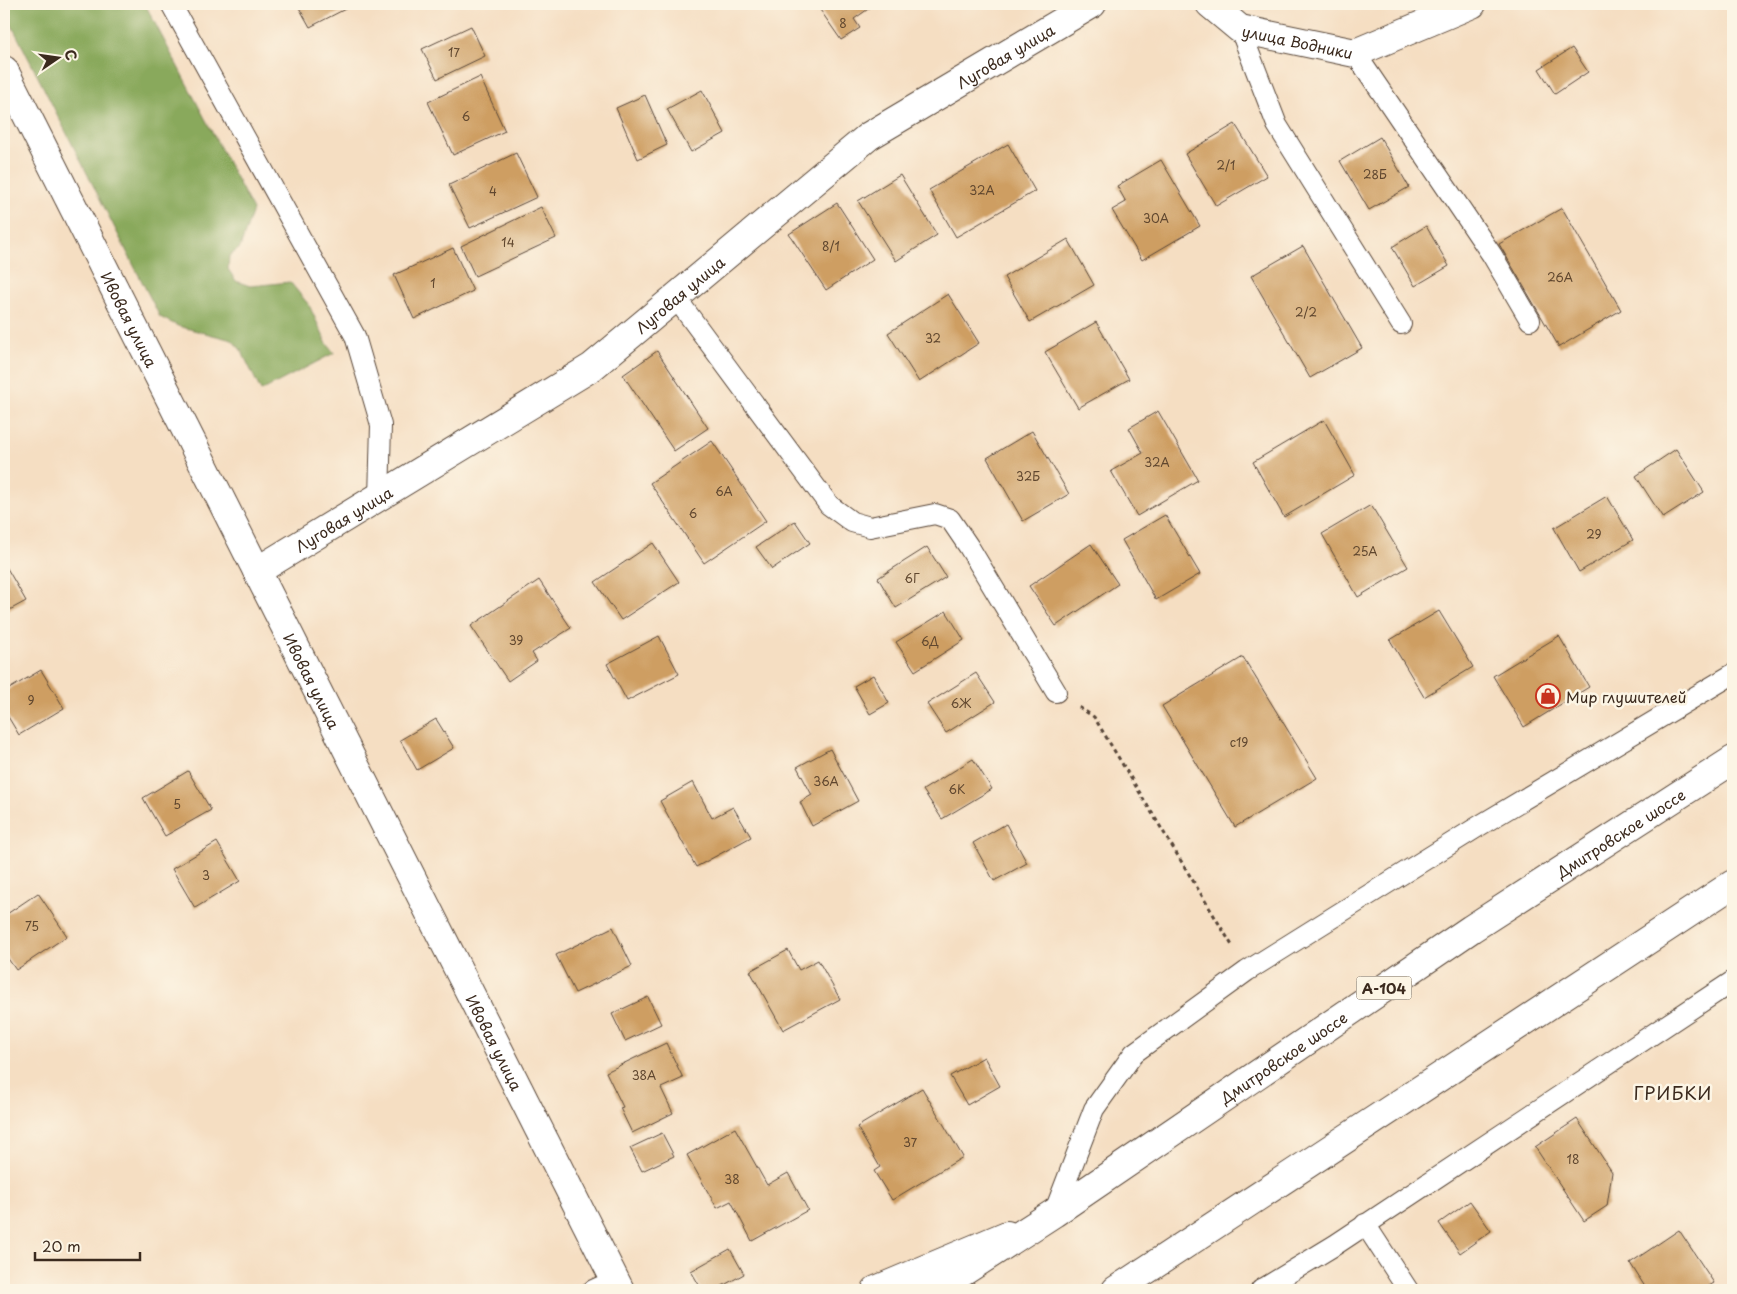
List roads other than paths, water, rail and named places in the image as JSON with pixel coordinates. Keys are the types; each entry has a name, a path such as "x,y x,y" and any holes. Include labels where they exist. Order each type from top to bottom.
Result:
{"main road":[{"name":"Луговая улица","path":"257,571 592,367 869,136 1092,4"},
{"name":"улица Водники","path":"1210,4 1240,29 1355,53 1472,4"},
{"name":"Ивовая улица","path":"4,70 257,571 609,1287"},
{"name":"Дмитровское шоссе","path":"935,1290 1046,1218 1471,929 1733,760"},
{"path":"1116,1290 1733,884"},
{"path":"876,1290 1046,1218"}],"lane":[{"path":"171,4 355,336 380,425 379,498"},
{"path":"1240,29 1277,125 1401,324"},
{"path":"1355,53 1492,255 1530,320"},
{"path":"676,298 829,505 852,522 870,527 935,514 950,520 969,547 1056,692"},
{"path":"1046,1218 1094,1109 1134,1053 1247,971 1479,826 1733,674"},
{"path":"1261,1290 1366,1224 1733,982"},
{"path":"1366,1224 1408,1290"}],"place":[{"name":"Мир глушителей","path":"1548,696"}],"district":[{"name":"ГРИБКИ","path":"1673,1092"}]}
